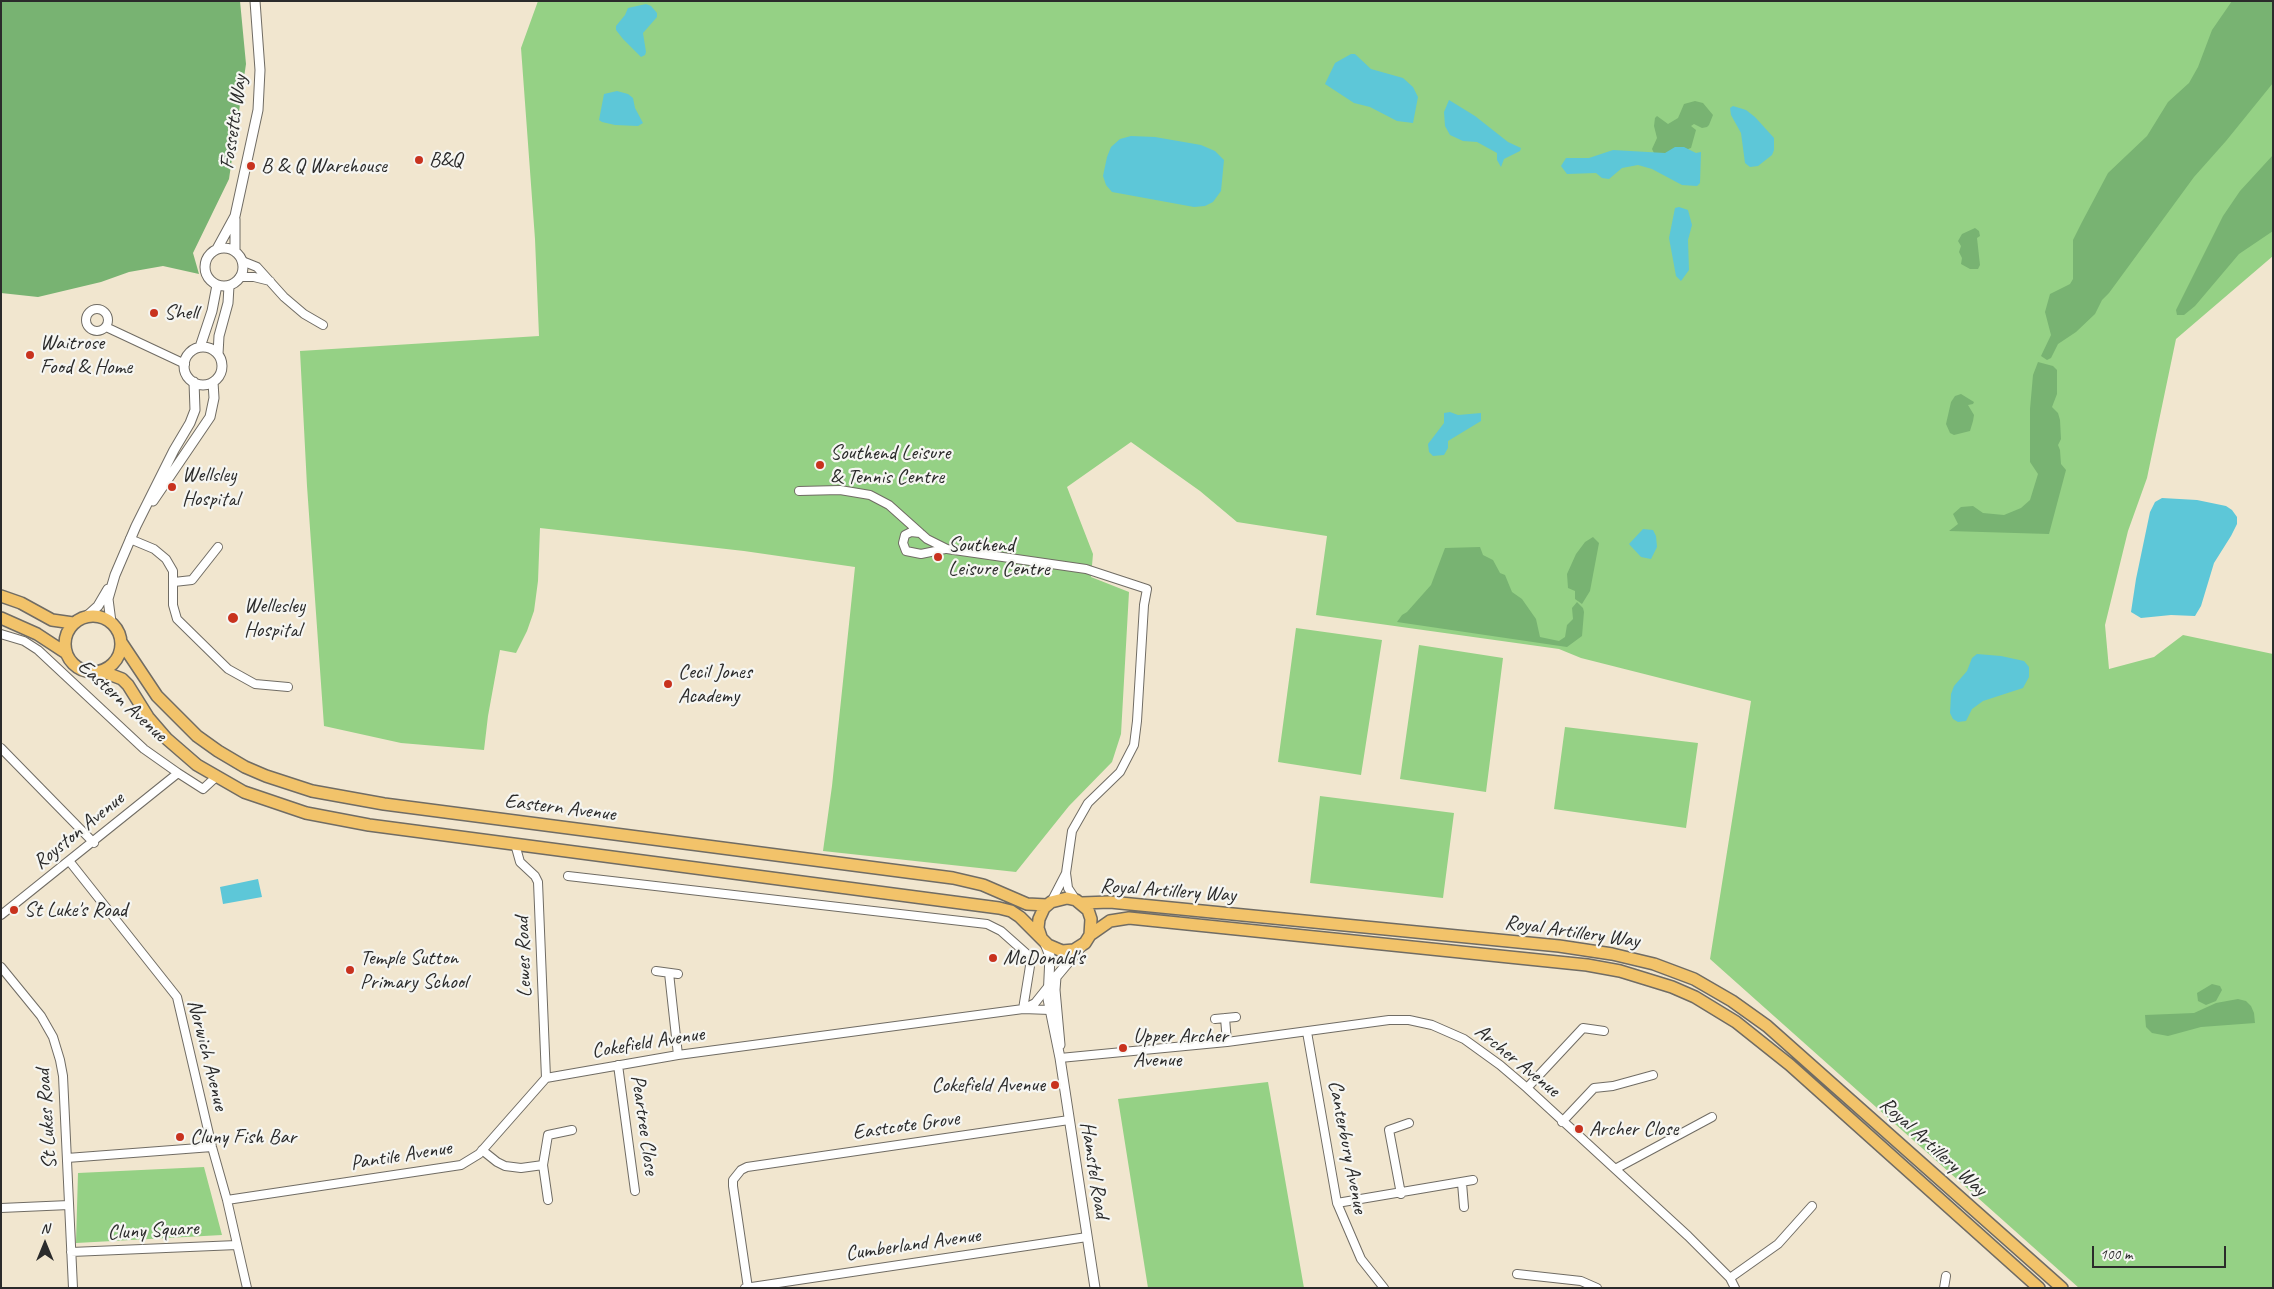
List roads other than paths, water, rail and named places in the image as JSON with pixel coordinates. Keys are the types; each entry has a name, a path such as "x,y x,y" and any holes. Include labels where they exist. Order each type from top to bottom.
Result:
{"main road":[{"path":"1,596 20,603 52,620 74,623 87,616 98,616 111,622"},
{"name":"Eastern Avenue","path":"1,618 37,634 66,654 74,665 80,669 101,671 122,679 128,685 148,717 167,739 197,765 244,792 289,808 325,817 515,844 999,908 1011,911 1020,917 1053,948 1062,951 1074,950 1087,939"},
{"name":"Eastern Avenue","path":"111,622 118,630 121,642 157,696 197,736 245,767 312,791 384,804 953,878 983,885 1027,904 1049,903 1067,898 1079,902"},
{"name":"Eastern Avenue","path":"66,654 65,640 74,623"},
{"name":"Eastern Avenue","path":"101,671 115,661 120,651 121,642"},
{"path":"1079,902 1088,910 1091,919 1087,939"},
{"name":"Royal Artillery Way","path":"1079,902 1110,902 1559,946 1612,954 1654,964 1694,979 1732,1001 1775,1033 2062,1288"},
{"path":"1043,939 1038,928 1039,919 1049,903"},
{"name":"Royal Artillery Way","path":"1087,939 1110,921 1129,918 1587,965 1620,971 1672,987 1695,997 1723,1014 1776,1054 2039,1288"}],"street":[{"name":"Fossetts Way","path":"235,251 235,216 258,110 260,70 255,1"},
{"name":"Fossetts Way","path":"217,285 207,278 204,268 207,257 217,249 235,216"},
{"path":"200,347 212,311 217,285 229,286 240,277 243,271 242,261 235,251 229,248 217,249"},
{"path":"242,261 257,267 284,297 304,314 323,325"},
{"path":"240,277 254,277 272,282"},
{"path":"194,382 207,384 213,382 221,372 221,360 218,354 219,336 228,303 229,286"},
{"path":"106,327 185,364"},
{"path":"87,616 98,606 115,575 136,526 196,410 194,382 185,371 185,364 190,353 200,347 207,347 218,354"},
{"path":"136,526 210,417 214,398 213,382"},
{"path":"799,491 840,490 870,495 889,505 920,533 947,549"},
{"path":"920,533 911,532 905,535 903,543 906,551 921,554 947,549 1086,569 1148,589 1144,605 1138,722 1134,745 1120,772 1088,803 1076,821 1069,846 1066,873 1068,888 1079,902"},
{"path":"130,539 154,549 166,559 173,571 173,605 180,623 228,669 255,684 288,687"},
{"path":"174,582 192,580 218,547"},
{"path":"111,622 108,599 115,575"},
{"name":"Eastern Avenue","path":"1,634 24,641 38,650 144,749 178,773 203,788 216,777"},
{"path":"1,748 94,842"},
{"name":"Royston Avenue","path":"1,915 70,862 178,773"},
{"name":"Lewes Road","path":"515,844 520,862 535,876 538,882 546,1078"},
{"name":"Norwich Avenue","path":"70,862 177,997 212,1147 248,1288"},
{"path":"1049,903 1066,873"},
{"path":"568,876 987,924 1002,931 1028,955 1030,966 1024,992 1023,1009"},
{"name":"Hamstel Road","path":"1043,939 1050,956 1050,1010 1060,1058 1095,1288"},
{"name":"Hamstel Road","path":"1060,1058 1060,1031 1051,989 1056,977 1087,939"},
{"name":"St Lukes Road","path":"1,967 41,1016 57,1048 63,1076 73,1288"},
{"path":"656,972 673,973 678,1055"},
{"name":"Cokefield Avenue","path":"1023,1009 1036,1003 1051,989"},
{"name":"Cokefield Avenue","path":"546,1078 678,1055 1023,1009 1050,1010"},
{"path":"1215,1019 1236,1017"},
{"path":"1225,1018 1227,1042"},
{"name":"Archer Avenue","path":"1060,1058 1227,1042 1389,1020 1409,1020 1432,1025 1470,1042 1527,1088 1562,1122 1616,1168 1730,1278 1735,1288"},
{"path":"1527,1088 1583,1028 1604,1031"},
{"name":"Canterbury Avenue","path":"1308,1032 1336,1203 1361,1259 1384,1288"},
{"name":"Peartree Close","path":"618,1065 635,1191"},
{"path":"1562,1122 1594,1088 1613,1086 1653,1075"},
{"name":"Pantile Avenue","path":"227,1200 461,1165 482,1150 546,1078"},
{"path":"1616,1168 1712,1117"},
{"name":"Eastcote Grove","path":"747,1288 733,1186 736,1175 747,1167 1069,1120"},
{"path":"1401,1194 1389,1130 1409,1123"},
{"path":"548,1200 543,1165 549,1134 572,1130"},
{"path":"67,1158 212,1147"},
{"path":"482,1150 505,1166 521,1168 543,1165"},
{"path":"1336,1203 1401,1194 1473,1180"},
{"path":"1462,1183 1464,1208"},
{"path":"1,1208 69,1205"},
{"path":"1730,1278 1778,1244 1812,1206"},
{"name":"Cumberland Avenue","path":"747,1288 1087,1237"},
{"name":"Cluny Square","path":"71,1252 237,1245"},
{"path":"1517,1274 1580,1281 1597,1288"},
{"path":"1944,1288 1946,1276"}],"water":[{"path":"646,4 651,6 657,13 657,17 643,33 646,52 641,57 623,39 616,30 616,26 628,8"},
{"path":"1351,54 1355,54 1371,69 1403,78 1413,87 1418,97 1413,123 1397,121 1370,107 1354,103 1325,84 1335,63"},
{"path":"617,91 628,94 633,98 635,108 643,123 638,126 615,125 599,120 604,94"},
{"path":"1449,100 1475,116 1508,142 1521,148 1520,151 1504,159 1501,167 1497,160 1497,153 1477,142 1463,141 1450,135 1445,126 1444,112"},
{"path":"1733,106 1746,110 1755,117 1774,138 1772,155 1758,166 1750,167 1745,163 1741,133 1731,115 1730,108"},
{"path":"1131,136 1155,137 1201,145 1215,151 1224,160 1221,191 1213,202 1205,206 1194,207 1112,192 1106,185 1103,176 1107,157 1111,147 1120,139"},
{"path":"1675,147 1684,147 1696,153 1701,152 1700,183 1697,186 1682,185 1652,169 1638,165 1622,168 1609,179 1602,178 1596,173 1567,174 1561,166 1566,158 1589,158 1613,150 1665,153"},
{"path":"1679,207 1688,210 1692,225 1688,240 1689,270 1681,281 1676,276 1669,238 1675,208"},
{"path":"1450,412 1458,415 1481,413 1481,421 1448,441 1448,448 1444,455 1433,456 1429,452 1428,444 1444,423 1444,413"},
{"path":"2162,498 2197,500 2226,506 2237,517 2237,524 2231,536 2214,563 2201,606 2195,616 2171,615 2141,618 2131,612 2150,512 2155,502"},
{"path":"1643,529 1653,530 1656,536 1657,547 1651,559 1641,557 1629,544"},
{"path":"1977,654 2001,656 2024,661 2029,667 2029,677 2023,688 1983,701 1972,709 1966,721 1958,722 1953,719 1950,713 1951,694 1954,686 1967,671 1972,658"},
{"path":"258,879 262,897 223,904 220,887"}],"place":[{"name":"B&Q","path":"419,160"},
{"name":"B & Q Warehouse","path":"251,166"},
{"name":"Shell","path":"154,313"},
{"name":"Waitrose Food & Home","path":"30,355"},
{"name":"Southend Leisure & Tennis Centre","path":"820,465"},
{"name":"Wellsley Hospital","path":"172,487"},
{"name":"Southend Leisure Centre","path":"938,557"},
{"name":"Wellesley Hospital","path":"233,618"},
{"name":"Cecil Jones Academy","path":"668,684"},
{"name":"St Luke's Road","path":"14,910"},
{"name":"McDonald's","path":"993,958"},
{"name":"Temple Sutton Primary School","path":"350,970"},
{"name":"Upper Archer Avenue","path":"1123,1048"},
{"name":"Cokefield Avenue","path":"1055,1085"},
{"name":"Archer Close","path":"1579,1129"},
{"name":"Cluny Fish Bar","path":"180,1137"}]}
